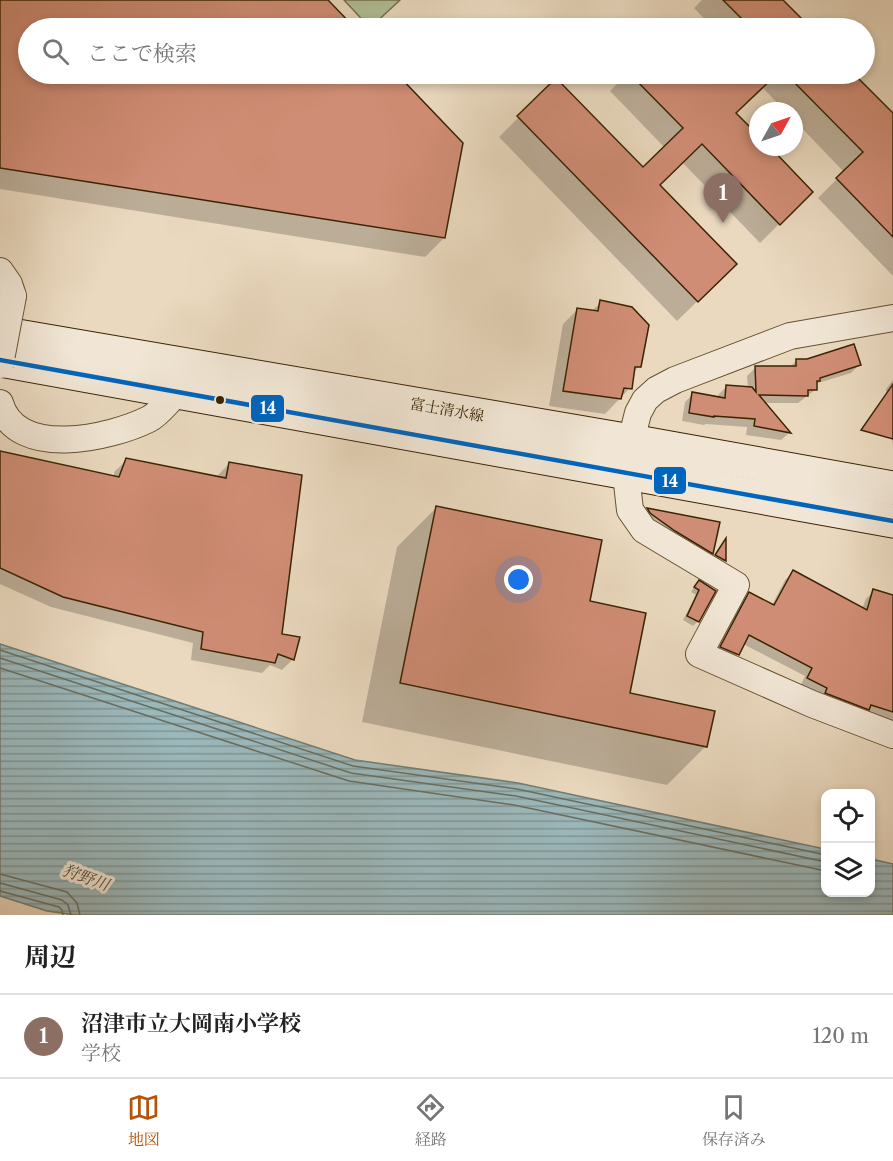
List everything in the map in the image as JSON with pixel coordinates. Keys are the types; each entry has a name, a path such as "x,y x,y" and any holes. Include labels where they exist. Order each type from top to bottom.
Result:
{"main road":[{"name":"富士清水線","path":"0,333 893,488"},
{"name":"富士清水線","path":"0,360 893,521"}],"street":[{"path":"0,271 9,284 13,296 0,365"},
{"path":"893,318 790,336 675,380 656,390 645,400 638,413 626,474 630,510 644,530 736,585 699,654 812,704 893,735"},
{"path":"0,403 3,414 11,424 22,431 48,440 88,438 152,418 177,393"}],"green space":[{"path":"344,0 400,0 381,18 361,18"}],"water":[{"name":"狩野川","path":"0,644 355,760 518,783 821,848 821,897 875,897 875,860 893,864 893,915 75,915 47,911 0,896"}],"building":[{"path":"0,0 328,0 345,18 18,18 18,84 407,84 463,143 445,238 0,168"},
{"path":"723,0 783,0 801,18 741,18"},
{"path":"550,84 562,84 643,167 683,128 640,84 766,84 736,113 749,126 749,156 779,156 813,192 780,225 702,144 660,185 737,264 698,302 517,116"},
{"path":"796,84 864,84 893,113 893,237 836,178 863,152"},
{"path":"600,300 632,307 649,325 641,367 635,367 632,389 624,388 621,399 563,391 577,308 598,311"},
{"path":"854,344 861,365 820,378 820,381 817,381 817,390 808,390 808,396 759,395 791,433 754,426 755,419 689,413 692,392 725,398 726,385 752,387 756,392 755,366 796,366 796,359 807,359"},
{"path":"893,384 893,439 861,430"},
{"path":"0,451 119,477 126,458 226,478 229,462 302,475 282,634 300,637 294,660 278,654 275,663 201,649 203,632 63,597 0,568"},
{"path":"436,506 602,540 590,601 646,613 630,693 715,711 707,747 400,683"},
{"path":"647,508 720,522 713,554 675,531 650,513"},
{"path":"726,538 726,561 715,555"},
{"path":"793,570 867,610 873,589 893,595 893,712 871,705 869,710 825,693 827,688 807,678 812,668 749,635 739,655 720,647 749,592 774,605"},
{"path":"699,580 716,591 699,622 687,616 699,590 694,587"}],"transit line":[{"name":"14","path":"0,360 893,521"}],"place":[{"name":"沼津市立大岡南小学校","path":"723,223"}]}
